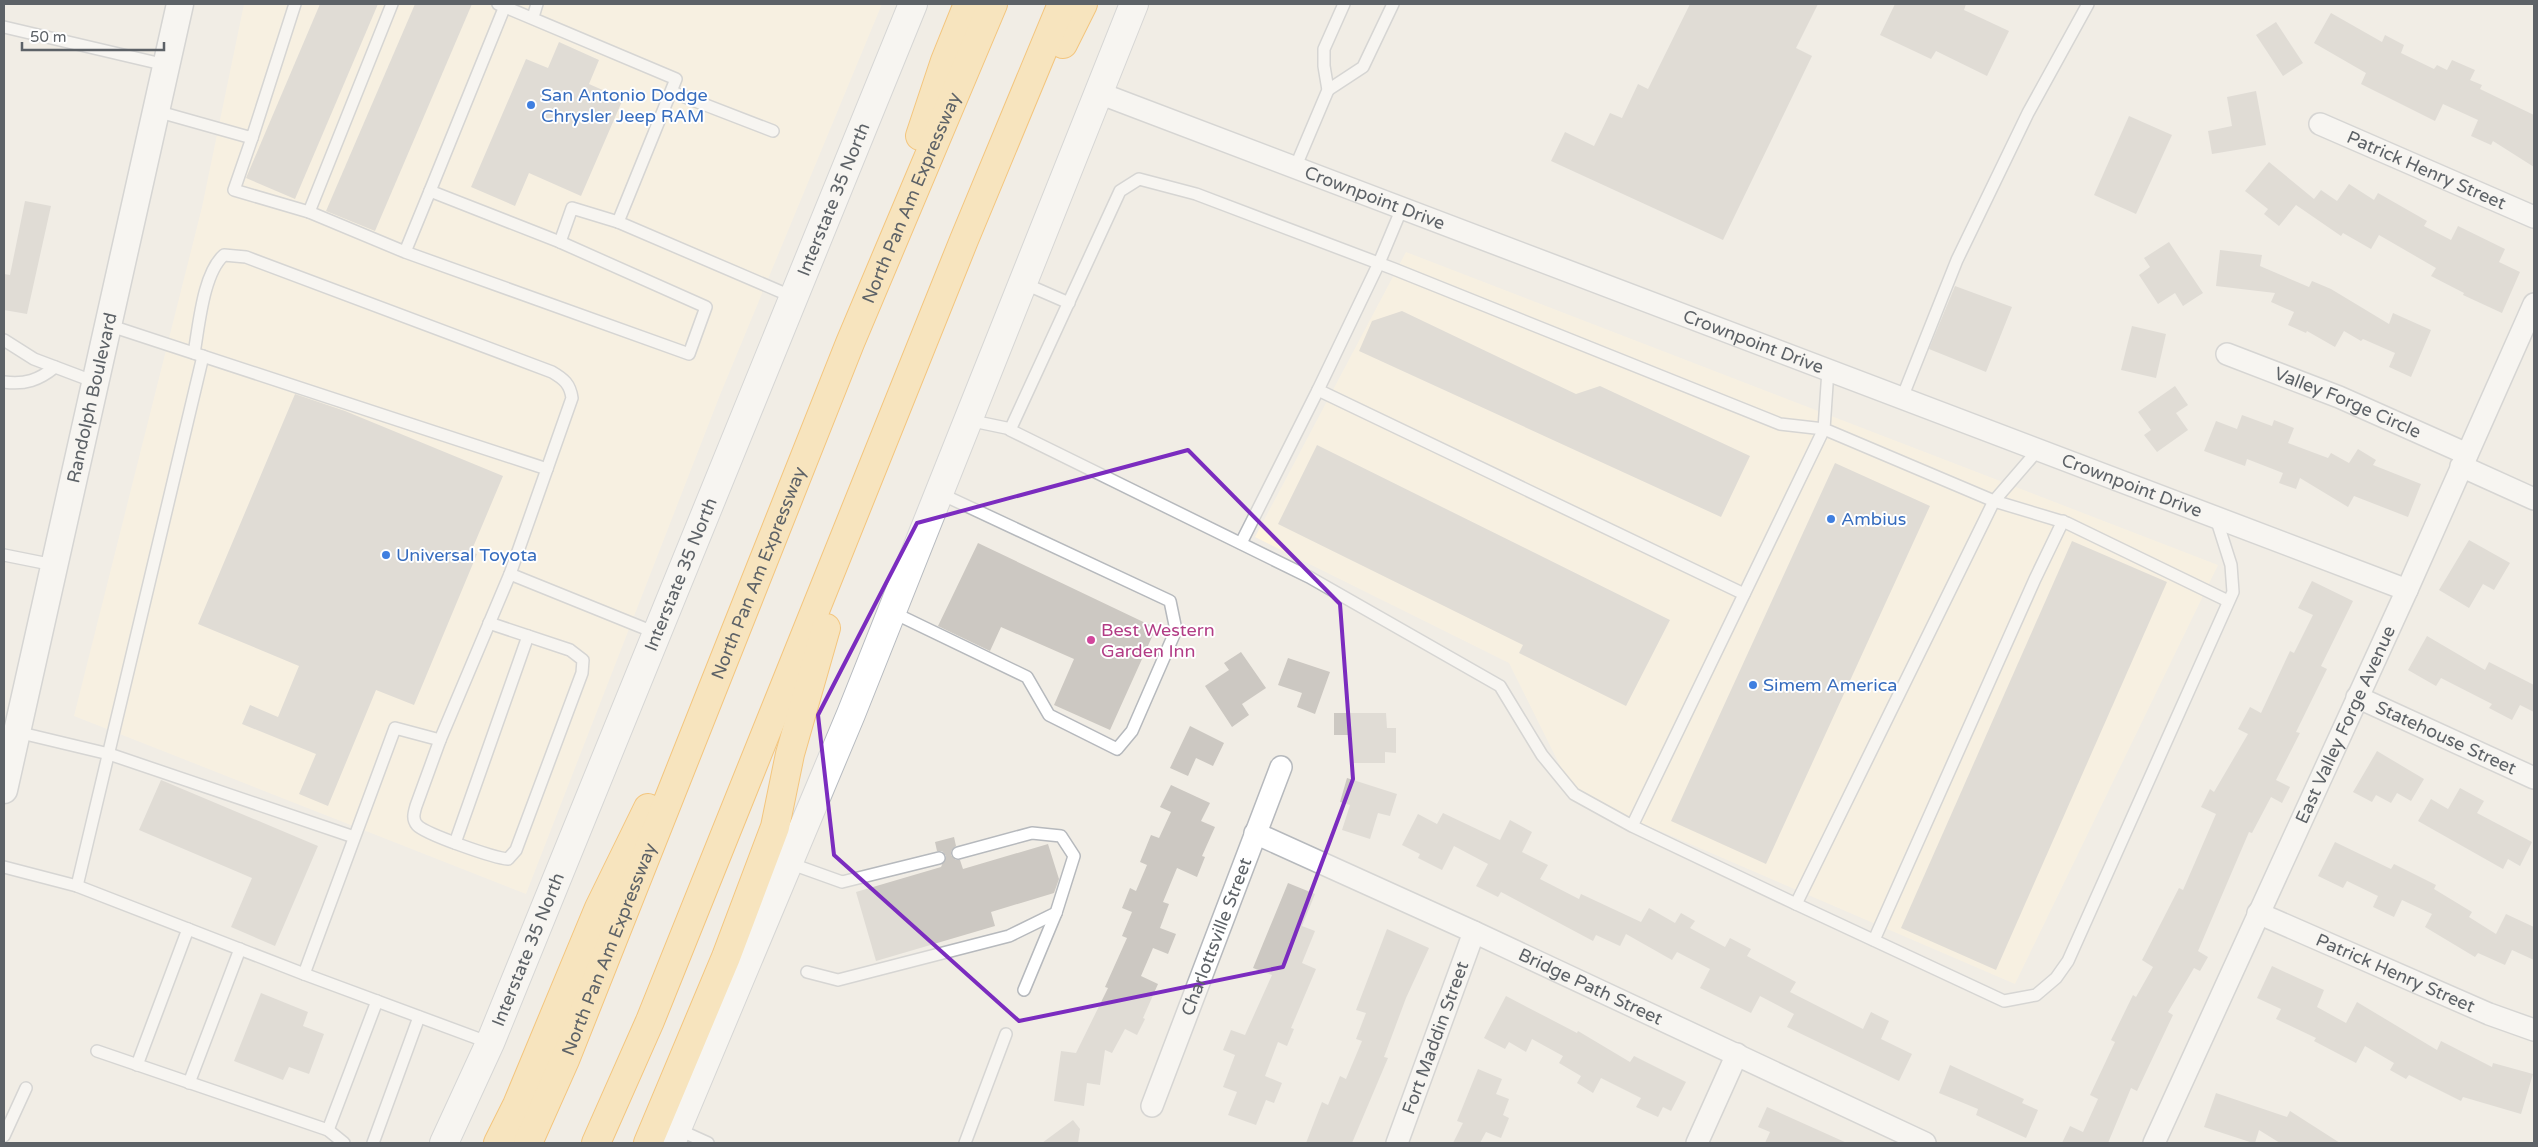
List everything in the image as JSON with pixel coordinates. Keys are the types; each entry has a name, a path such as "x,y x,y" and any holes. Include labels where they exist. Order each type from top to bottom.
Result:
{"highway":[{"path":"850,343 945,62 968,4"},
{"name":"North Pan Am Expressway","path":"528,1143 565,1060 850,343 993,4"},
{"path":"596,1143 650,1021 964,240 1062,4"},
{"path":"964,240 1083,4"},
{"path":"648,1143 726,958 775,827 790,754 830,616 848,529"},
{"path":"498,1143 598,908 738,625"}],"main road":[{"name":"Interstate 35 North","path":"444,1143 490,1043 913,4"},
{"path":"674,1136 892,612 1134,4"}],"street":[{"name":"Randolph Boulevard","path":"4,790 180,4"},
{"name":"Crownpoint Drive","path":"1099,93 2407,590"},
{"name":"Patrick Henry Street","path":"2320,124 2534,217"},
{"name":"East Valley Forge Avenue","path":"2154,1143 2407,590 2534,304"},
{"name":"Valley Forge Circle","path":"2227,354 2339,397 2464,460 2534,500"},
{"name":"Statehouse Street","path":"2357,697 2534,778"},
{"name":"Charlottsville Street","path":"1152,1106 1281,767"},
{"name":"Bridge Path Street","path":"1255,833 1474,932 1925,1143"},
{"name":"Patrick Henry Street","path":"2258,914 2488,1014 2534,1030"},
{"name":"Fort Maddin Street","path":"1396,1143 1474,932"},
{"path":"1697,1143 1737,1054"}],"lane":[{"path":"295,4 234,190 309,212 405,252 689,354 706,307 560,242 430,191"},
{"path":"309,212 392,4"},
{"path":"533,17 537,4"},
{"path":"1295,168 1328,90 1324,66 1324,49 1344,4"},
{"path":"1328,90 1363,68 1393,4"},
{"path":"1902,398 1958,260 2028,114 2088,4"},
{"path":"405,252 502,5 676,79 618,222"},
{"path":"4,27 166,65"},
{"path":"672,92 773,131"},
{"path":"156,110 252,138"},
{"path":"1011,429 1120,191 1139,179 1196,194 1379,263 1780,424 1824,429 1994,501 2063,521 2228,601"},
{"path":"560,242 572,208 618,222 793,297"},
{"path":"1241,543 1318,390 1379,263 1402,208"},
{"path":"78,886 198,355 210,275 216,262 224,255 246,257 552,372 564,379 571,388 572,398 510,574 489,623 440,740 413,816 416,824 425,831 508,859 513,855 582,673 583,660 578,654 489,623"},
{"path":"1023,283 1069,303"},
{"path":"108,325 547,469"},
{"path":"4,340 34,358 95,382"},
{"path":"4,382 31,381 42,378 55,367"},
{"path":"1632,826 1824,429 1828,370"},
{"path":"1318,390 1744,594"},
{"path":"968,420 1011,429 1309,577 1500,686 1542,755 1574,794 1632,826 2004,1001 2036,995 2056,978 2068,961 2233,592 2231,565 2216,518"},
{"path":"1796,904 1994,501 2038,450"},
{"path":"892,612 1027,677 1049,715 1116,749 1132,730 1176,630 1170,601 939,493"},
{"path":"1874,940 2035,579 2063,521"},
{"path":"4,555 54,565"},
{"path":"510,574 656,633"},
{"path":"455,842 528,636"},
{"path":"304,974 395,728 440,740"},
{"path":"17,732 108,754 354,837"},
{"path":"958,853 1032,833 1061,836 1074,856 1056,913 1024,990"},
{"path":"789,863 842,882 939,858"},
{"path":"4,867 78,886 304,974 490,1043"},
{"path":"807,972 838,980 1009,936 1056,913"},
{"path":"137,1065 188,928"},
{"path":"189,1083 240,949"},
{"path":"328,1130 377,1001"},
{"path":"373,1143 419,1016"},
{"path":"965,1143 1006,1034"},
{"path":"97,1051 328,1130 344,1143"},
{"path":"4,1136 26,1088"},
{"path":"674,1136 708,1143"}],"highlighted area":[{"path":"1188,450 1340,604 1353,779 1283,967 1019,1021 834,855 818,715 917,523"}],"shaded area":[{"name":"Universal Toyota","path":"244,4 882,4 720,395 526,894 74,716 202,207"},
{"path":"1406,252 2218,565 2015,984 1574,794 1509,663 1255,537"}],"building":[{"path":"320,4 378,4 295,199 246,178"},
{"path":"415,4 472,4 375,231 326,211"},
{"path":"1690,4 1818,4 1796,48 1812,56 1723,240 1551,161 1565,132 1594,146 1610,113 1622,118 1638,84 1648,89"},
{"path":"1895,4 1966,4 1964,10 2009,31 1987,76 1936,51 1931,59 1880,35"},
{"path":"2331,13 2382,42 2385,35 2404,45 2401,53 2434,69 2437,65 2447,70 2452,60 2475,70 2470,80 2482,85 2480,89 2534,115 2534,167 2493,141 2491,145 2471,136 2478,120 2443,104 2435,121 2361,84 2366,73 2314,43"},
{"path":"2276,22 2303,63 2283,76 2256,35"},
{"path":"559,42 599,60 589,84 623,99 581,196 529,173 515,206 471,187 526,59 548,68"},
{"path":"2256,91 2266,145 2212,154 2208,131 2232,126 2227,97"},
{"path":"2129,116 2172,135 2136,214 2094,195"},
{"path":"2269,162 2314,199 2321,190 2337,201 2349,184 2374,200 2378,193 2427,221 2424,226 2451,240 2458,226 2505,249 2499,262 2520,272 2502,313 2463,295 2464,293 2431,276 2436,268 2379,235 2371,249 2343,233 2341,236 2296,205 2279,226 2264,214 2268,209 2245,191"},
{"path":"25,201 51,206 27,314 4,310 4,274 10,275"},
{"path":"2169,242 2203,293 2183,306 2175,293 2158,304 2139,275 2150,267 2144,258"},
{"path":"2220,250 2262,255 2260,266 2309,287 2312,281 2331,289 2389,324 2393,313 2431,330 2411,377 2389,367 2395,353 2363,339 2361,341 2344,331 2335,347 2307,331 2306,333 2288,325 2294,312 2271,302 2275,293 2216,286"},
{"path":"1955,286 2012,307 1986,372 1929,349"},
{"path":"1402,311 1576,394 1600,386 1750,456 1721,517 1359,351 1372,321"},
{"path":"2132,326 2166,334 2156,378 2121,370"},
{"path":"2175,386 2188,405 2176,413 2188,430 2157,452 2144,435 2151,430 2138,412"},
{"path":"295,394 345,411 503,476 471,552 477,554 414,705 376,690 328,806 299,794 316,754 242,724 250,705 278,717 299,666 198,624"},
{"path":"2242,415 2272,426 2274,420 2294,428 2288,443 2328,458 2331,453 2349,463 2358,449 2376,460 2373,465 2421,484 2408,517 2354,496 2348,507 2300,478 2296,489 2279,483 2283,473 2247,459 2245,466 2204,451 2216,421 2237,429"},
{"path":"1317,445 1670,620 1626,706 1519,653 1523,645 1278,524"},
{"path":"1835,463 1930,506 1766,864 1671,821"},
{"path":"2469,540 2510,563 2494,590 2483,584 2469,608 2439,590"},
{"path":"2072,541 2167,582 1996,970 1901,928"},
{"name":"Best Western Garden Inn","path":"978,543 1156,628 1110,730 1054,705 1074,659 1001,627 990,651 938,626"},
{"path":"2312,581 2353,601 2321,666 2327,669 2296,732 2300,733 2276,780 2290,787 2282,803 2271,797 2252,833 2249,832 2198,951 2208,957 2200,971 2194,968 2168,1012 2173,1015 2137,1091 2131,1088 2108,1143 2062,1143 2070,1126 2083,1132 2098,1099 2090,1095 2115,1042 2111,1040 2133,995 2136,997 2153,967 2142,960 2179,888 2183,890 2216,814 2201,807 2210,789 2214,792 2248,734 2238,729 2250,707 2261,713 2290,651 2294,653 2313,615 2298,608"},
{"path":"2427,636 2485,670 2489,662 2534,685 2534,712 2520,705 2512,720 2489,708 2492,704 2441,678 2436,686 2408,670"},
{"path":"1241,652 1266,688 1242,704 1249,715 1232,727 1205,686 1229,670 1224,663"},
{"path":"1288,658 1330,672 1315,714 1297,707 1302,693 1278,685"},
{"path":"1334,713 1386,713 1387,728 1396,728 1396,753 1385,752 1385,763 1351,763 1352,735 1334,735"},
{"path":"1190,726 1224,743 1213,766 1196,758 1188,776 1170,768"},
{"path":"2377,751 2424,779 2411,801 2397,793 2391,803 2376,795 2372,802 2353,792"},
{"path":"1347,778 1397,794 1390,816 1378,813 1370,839 1342,830 1350,805 1340,802"},
{"path":"161,780 318,846 275,946 231,927 252,878 139,830"},
{"path":"1171,785 1210,803 1201,821 1215,827 1202,856 1205,857 1197,877 1177,868 1163,902 1169,904 1160,928 1176,934 1168,954 1153,948 1141,976 1158,984 1137,1035 1125,1029 1112,1053 1105,1050 1100,1085 1087,1083 1084,1106 1054,1101 1061,1051 1076,1053 1108,988 1105,987 1127,938 1122,936 1132,912 1122,908 1130,888 1136,891 1147,865 1140,862 1151,835 1159,838 1171,812 1160,807"},
{"path":"2460,788 2484,801 2477,813 2532,842 2520,866 2508,859 2503,869 2418,821 2431,799 2448,809"},
{"path":"1443,813 1500,840 1510,820 1532,832 1522,852 1548,865 1540,879 1579,899 1581,894 1641,922 1649,908 1675,923 1681,913 1695,921 1690,928 1725,947 1730,938 1751,949 1747,956 1796,982 1790,992 1863,1029 1871,1012 1889,1021 1881,1039 1912,1054 1899,1081 1787,1027 1794,1014 1760,996 1751,1013 1700,988 1710,969 1677,952 1672,960 1626,934 1620,946 1596,935 1593,941 1501,892 1498,897 1476,886 1488,864 1454,846 1442,870 1418,858 1420,854 1402,845 1418,814 1437,824"},
{"path":"954,837 956,846 951,851 951,855 956,860 960,860 963,869 1048,844 1059,879 1054,893 991,912 995,926 876,961 856,892 941,867 946,856 942,851 937,851 935,842"},
{"path":"2335,842 2391,869 2394,864 2436,885 2434,889 2472,912 2469,917 2496,934 2506,914 2534,927 2534,960 2512,950 2505,965 2478,953 2475,957 2425,927 2432,914 2402,900 2394,917 2373,907 2378,896 2347,881 2343,888 2318,876"},
{"path":"1288,883 1315,894 1302,926 1315,931 1302,963 1316,969 1291,1028 1294,1029 1287,1046 1278,1042 1265,1076 1282,1083 1274,1103 1266,1100 1256,1125 1228,1115 1237,1092 1223,1087 1235,1055 1223,1050 1231,1030 1245,1035 1272,975 1253,968"},
{"path":"1387,929 1429,948 1406,998 1384,1057 1388,1058 1352,1143 1306,1143 1322,1102 1328,1105 1340,1076 1346,1079 1362,1041 1356,1039 1366,1013 1356,1010"},
{"path":"2272,966 2324,990 2317,1007 2346,1023 2357,1002 2437,1050 2441,1041 2492,1067 2493,1063 2533,1074 2521,1114 2463,1097 2461,1101 2409,1075 2406,1079 2390,1070 2394,1063 2365,1046 2356,1063 2314,1041 2316,1038 2276,1019 2281,1009 2257,998"},
{"path":"261,993 308,1012 303,1026 324,1034 309,1074 289,1067 283,1080 234,1061"},
{"path":"1506,996 1577,1033 1578,1031 1630,1062 1634,1056 1686,1082 1671,1111 1663,1107 1658,1117 1636,1107 1641,1098 1601,1078 1593,1093 1577,1083 1581,1076 1559,1063 1563,1056 1532,1039 1526,1052 1509,1042 1505,1049 1484,1038"},
{"path":"1950,1065 2024,1099 2022,1103 2038,1110 2026,1138 1976,1115 1978,1109 1939,1093"},
{"path":"1478,1069 1502,1079 1496,1094 1509,1099 1503,1115 1509,1118 1501,1138 1486,1132 1480,1143 1453,1143 1463,1123 1457,1121"},
{"path":"2216,1093 2287,1117 2290,1111 2340,1143 2280,1143 2259,1130 2255,1143 2253,1143 2204,1127"},
{"path":"1767,1107 1847,1143 1765,1143 1770,1132 1758,1127"},
{"path":"1073,1120 1080,1129 1078,1143 1042,1143"}],"place":[{"name":"San Antonio Dodge Chrysler Jeep RAM","path":"531,105"},
{"name":"Ambius","path":"1831,519"},
{"name":"Universal Toyota","path":"386,555"},
{"name":"Best Western Garden Inn","path":"1091,640"},
{"name":"Simem America","path":"1753,685"}]}
